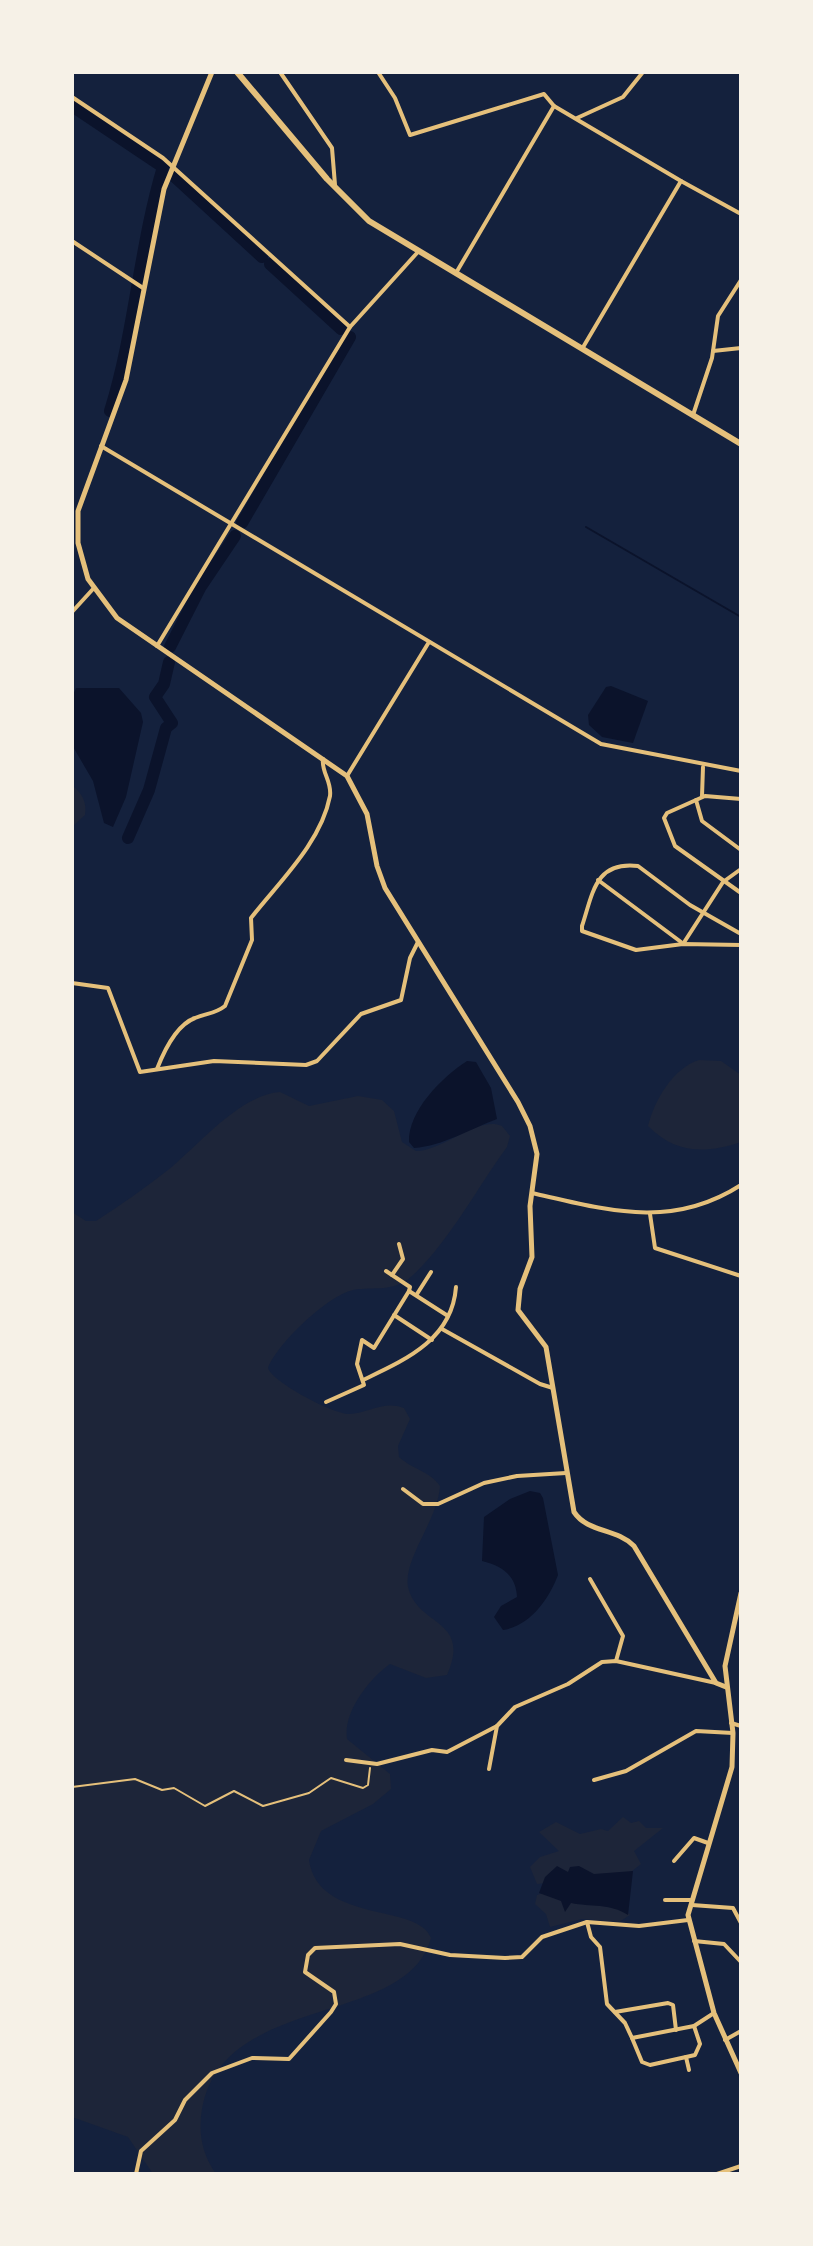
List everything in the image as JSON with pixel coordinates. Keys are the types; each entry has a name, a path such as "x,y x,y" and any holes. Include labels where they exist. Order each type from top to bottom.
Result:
{"main road":[{"path":"237,72 334,187 369,221 417,253 741,444"}],"street":[{"path":"212,72 164,189 126,380 82,492 74,529 82,560 93,589 117,618 347,776 367,814 377,866 385,888 530,1126 537,1154 532,1193 532,1257 517,1301 522,1319 546,1347 566,1473 578,1518 586,1525 620,1536 634,1546 716,1683"},
{"path":"280,72 332,148 336,170 334,187"},
{"path":"378,72 395,98 410,135 544,94 554,106 741,214"},
{"path":"577,118 623,97 643,72"},
{"path":"72,97 172,167 350,327"},
{"path":"455,275 554,106"},
{"path":"581,351 681,181"},
{"path":"72,241 142,288"},
{"path":"156,647 350,327 417,253"},
{"path":"693,415 713,351 718,316 738,290 741,280"},
{"path":"713,351 741,348"},
{"path":"101,446 601,744 703,767 741,771"},
{"path":"72,612 93,589"},
{"path":"347,776 429,642"},
{"path":"157,1069 172,1038 194,1018 217,1013 225,1006 252,940 251,918 305,849 323,817 330,783 321,765 323,758"},
{"path":"703,767 699,799 702,821 741,850"},
{"path":"741,799 699,799 667,813 664,818 675,846 741,893"},
{"path":"741,934 705,914 638,866 615,866 598,880 582,931 636,950 683,944 741,945"},
{"path":"683,944 723,882 741,869"},
{"path":"598,880 683,944"},
{"path":"72,983 108,988 140,1072 214,1061 277,1065 317,1061 361,1014 401,1000 410,958 418,942"},
{"path":"532,1193 603,1211 650,1214 709,1203 741,1185"},
{"path":"650,1214 655,1248 741,1276"},
{"path":"392,1275 403,1259 399,1244"},
{"path":"326,1402 364,1385 357,1364 362,1340 374,1348 409,1291 410,1287 386,1271"},
{"path":"417,1294 431,1272"},
{"path":"363,1380 433,1341 448,1316 456,1287"},
{"path":"409,1291 448,1316"},
{"path":"394,1315 433,1341"},
{"path":"442,1329 540,1384 553,1388"},
{"path":"403,1489 423,1504 438,1504 484,1483 517,1476 566,1473"},
{"path":"590,1579 623,1636 616,1661"},
{"path":"741,1593 726,1658 726,1687 733,1733 729,1779 690,1902 688,1920 714,2013 741,2073"},
{"path":"346,1760 371,1763 394,1761 432,1750 447,1752 497,1726 515,1707 568,1684 602,1662 616,1661 726,1687"},
{"path":"731,1723 741,1726"},
{"path":"489,1769 497,1726"},
{"path":"594,1780 626,1771 696,1731 733,1733"},
{"path":"733,1746 741,1749"},
{"path":"674,1861 694,1838 708,1843"},
{"path":"665,1900 733,1908 741,1923"},
{"path":"136,2174 141,2151 175,2120 185,2100 212,2073 252,2058 289,2059 331,2012 336,2004 334,1992 305,1972 308,1955 315,1948 400,1944 450,1955 522,1957 542,1937 587,1922 639,1926 688,1920"},
{"path":"587,1922 603,1959 607,2004 632,2038 642,2062 650,2065 695,2055 700,2044 694,2026"},
{"path":"694,1941 724,1944 741,1962"},
{"path":"615,2012 668,2003 673,2005 676,2030"},
{"path":"632,2038 694,2026 714,2013"},
{"path":"725,2040 741,2031"},
{"path":"686,2057 689,2070"},
{"path":"717,2174 741,2166"}],"path":[{"path":"72,1787 135,1779 162,1790 174,1788 205,1806 234,1791 263,1806 309,1793 331,1778 363,1788 368,1785 371,1763"}],"shaded area":[{"path":"611,686 648,701 633,743 602,737 589,725 588,715 606,687"},
{"path":"76,688 119,688 141,713 143,722 126,797 113,827 104,823 93,781 72,745 72,697"},
{"path":"72,785 83,798 85,815 72,827"},
{"path":"699,1060 721,1061 741,1075 741,1142 703,1150 680,1147 648,1126 666,1087 681,1070"},
{"path":"467,1061 476,1062 491,1088 497,1119 446,1141 414,1148 409,1142 410,1130 420,1107 437,1085"},
{"path":"280,1092 309,1106 358,1096 382,1100 394,1111 402,1142 416,1151 438,1146 483,1125 502,1126 510,1136 507,1147 450,1231 412,1276 398,1285 353,1290 330,1301 292,1334 268,1368 291,1389 341,1413 356,1413 390,1405 404,1408 410,1419 398,1446 399,1457 432,1477 440,1486 438,1499 411,1564 408,1587 421,1610 448,1633 453,1643 447,1675 426,1678 390,1664 366,1687 353,1707 347,1739 390,1774 391,1789 373,1804 321,1831 309,1860 316,1880 330,1894 348,1904 408,1920 423,1927 431,1938 415,1966 388,1986 277,2027 243,2046 217,2072 202,2109 201,2126 204,2151 216,2174 153,2174 128,2137 72,2117 72,1212 86,1221 96,1221 168,1170 235,1111 265,1095"},
{"path":"530,1491 540,1493 543,1498 558,1575 549,1593 530,1617 503,1630 494,1617 501,1606 517,1597 516,1589 507,1573 482,1561 484,1517 510,1499"},
{"path":"623,1817 631,1823 639,1821 646,1828 663,1828 634,1851 641,1864 627,1875 537,1884 530,1867 540,1857 559,1851 539,1832 556,1822 580,1834 601,1829 608,1831"},
{"path":"557,1866 568,1872 570,1867 579,1866 594,1874 633,1871 628,1915 607,1907 571,1903 565,1912 561,1901 539,1893 545,1877"},
{"path":"543,1893 616,1908 630,1915 619,1922 582,1919 550,1927 546,1914 535,1904 537,1895"}],"waterway":[{"path":"72,106 163,167 110,411"},
{"path":"175,177 262,257"},
{"path":"270,264 341,329"},
{"path":"242,523 350,337"},
{"path":"586,527 741,617"},
{"path":"170,647 200,588 235,536"},
{"path":"128,838 149,790 166,728 172,723 155,697 164,684 169,662"}]}
